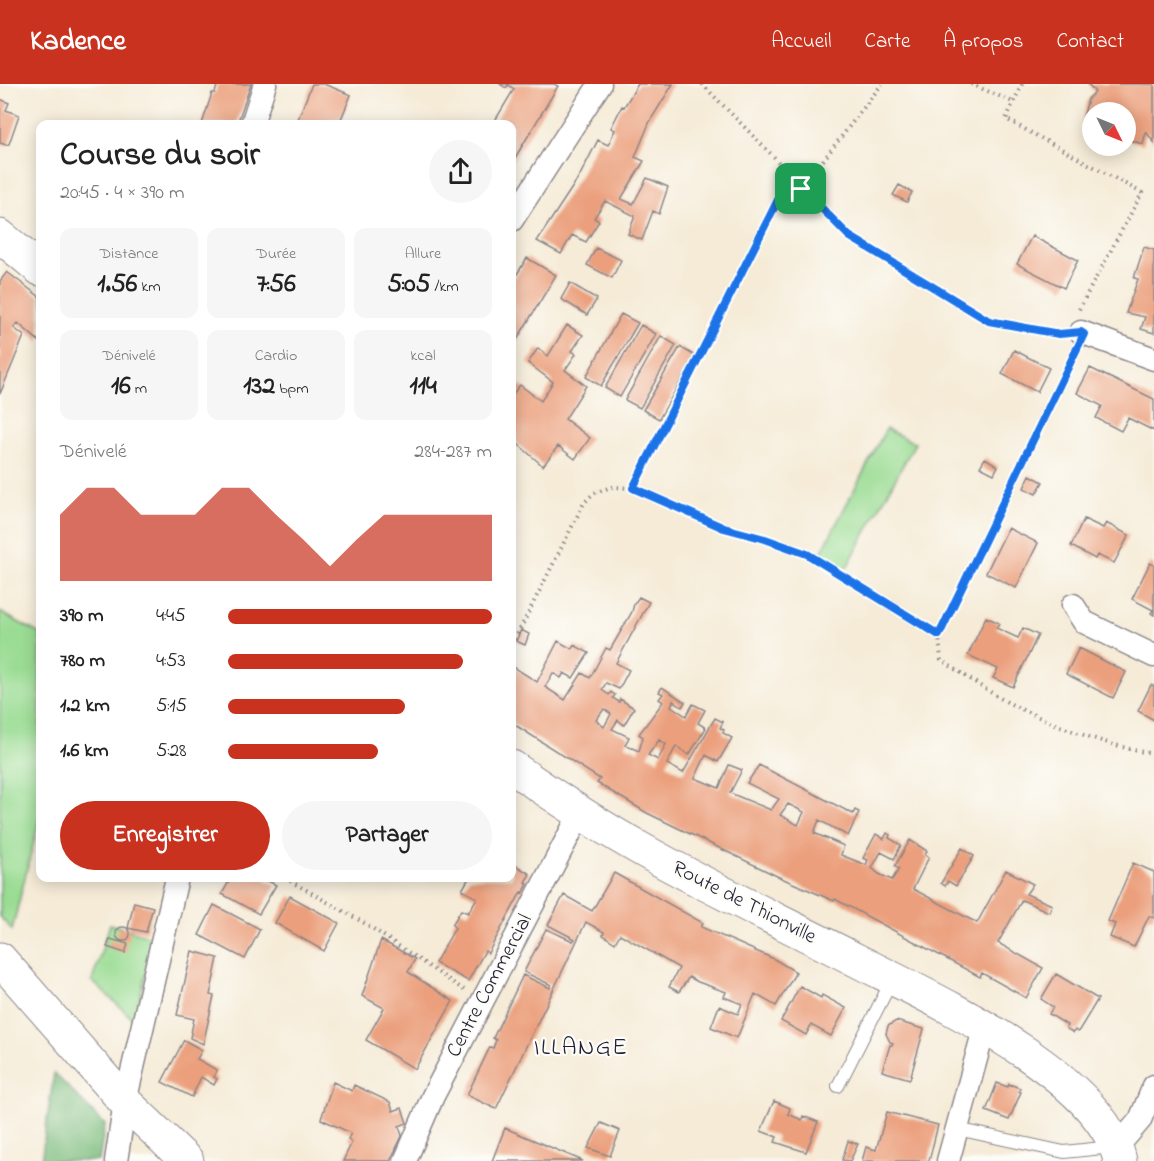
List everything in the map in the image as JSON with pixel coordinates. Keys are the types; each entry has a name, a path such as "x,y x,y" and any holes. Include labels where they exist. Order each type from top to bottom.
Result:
{"street":[{"path":"253,120 265,84"},
{"path":"516,214 600,84"},
{"path":"0,236 36,266"},
{"path":"1083,333 1154,359"},
{"path":"1074,605 1084,622 1154,656"},
{"name":"Route de Thionville","path":"516,769 580,814 646,852 985,1026 1056,1075 1096,1114 1119,1154"},
{"name":"Centre Commercial","path":"405,1161 433,1096 580,814"},
{"path":"116,1161 125,1102 176,882"},
{"path":"0,959 125,1102 187,1161"},
{"path":"948,1161 985,1026"},
{"path":"1119,1154 1140,1120 1154,1086"}],"lane":[{"path":"838,1086 892,979"},
{"path":"957,1129 1064,1152 1119,1154"}],"path":[{"path":"702,84 767,149 801,189 849,236 989,321 1059,334 1083,333"},
{"path":"801,189 882,84"},
{"path":"971,84 1013,102"},
{"path":"1022,84 1006,119 1142,193 1078,311 1083,333 939,635 941,660 1005,701 1036,716 1126,749 1154,754"},
{"path":"633,488 790,176"},
{"path":"516,637 584,503 594,493 611,487 633,488 724,528 807,554 939,635"},
{"path":"292,882 366,924 482,1002"}],"green space":[{"path":"886,429 915,443 846,569 820,555"},
{"path":"0,612 36,632 36,833 12,930 0,917"},
{"path":"110,924 155,938 134,1020 92,981"},
{"path":"54,1073 105,1125 99,1161 41,1161"}],"building":[{"path":"213,84 251,84 238,120 203,120 212,93 215,93 217,86"},
{"path":"312,84 324,84 351,95 341,120 298,120"},
{"path":"500,84 554,84 558,86 516,156 516,120 495,120 514,89 508,85 506,88"},
{"path":"638,84 673,84 650,121 635,157 644,161 621,199 633,204 647,178 668,187 659,214 653,211 642,240 628,234 635,216 605,201 594,218 599,221 586,242 572,235 561,254 537,241 579,177 598,140 608,145 615,130 611,128 622,106 624,107"},
{"path":"1088,84 1154,84 1154,142 1146,132 1143,144 1136,142 1136,102 1087,102 1095,92"},
{"path":"0,99 9,103 6,110 19,115 9,144 6,145 0,143"},
{"path":"899,185 912,192 907,202 893,195"},
{"path":"1032,236 1078,260 1064,288 1017,264"},
{"path":"1144,247 1154,250 1154,333 1141,329 1145,317 1126,313 1138,279 1134,278"},
{"path":"596,248 621,260 612,278 587,265"},
{"path":"527,258 556,275 516,341 516,276"},
{"path":"7,272 36,294 36,339 18,323 14,328 24,336 0,394 0,281"},
{"path":"570,283 597,299 587,315 561,299"},
{"path":"621,314 638,323 601,386 586,377"},
{"path":"567,325 583,335 572,351 576,354 565,370 586,386 565,419 590,438 575,459 558,446 543,466 516,442 516,390 520,385 541,401 553,382 528,363 538,348 548,356"},
{"path":"641,325 656,334 620,397 605,388"},
{"path":"661,336 676,345 640,408 625,400"},
{"path":"680,347 695,356 659,419 643,410"},
{"path":"1014,350 1049,368 1037,392 1002,374"},
{"path":"1090,368 1154,399 1154,431 1128,418 1121,431 1096,418 1102,406 1077,393"},
{"path":"985,458 998,466 994,474 980,467"},
{"path":"1030,475 1043,482 1036,494 1024,488"},
{"path":"1084,519 1103,528 1106,523 1129,535 1114,563 1097,555 1095,559 1071,546"},
{"path":"1008,528 1038,543 1016,588 986,573"},
{"path":"1150,563 1154,565 1154,615 1151,613 1153,610 1132,599"},
{"path":"639,597 649,602 616,663 629,670 619,689 606,683 602,690 609,695 611,692 615,695 613,698 619,702 620,699 634,708 624,725 618,720 612,729 629,737 625,745 639,751 643,737 639,734 663,702 659,699 663,694 659,692 662,687 685,702 682,707 673,701 671,706 686,716 693,704 705,710 698,723 706,728 689,755 676,746 667,764 683,773 715,718 723,722 720,728 724,730 723,733 732,738 718,762 706,755 695,778 719,788 729,765 742,770 730,793 771,810 779,799 747,783 759,765 853,814 855,810 859,812 848,836 819,820 814,833 844,846 841,855 866,865 868,860 863,858 876,834 884,839 887,833 890,835 889,838 901,845 894,859 881,852 872,868 892,880 899,869 895,866 910,840 927,851 925,855 929,857 913,889 977,923 1006,870 1033,884 1026,894 1052,905 1049,912 1022,900 998,943 1043,968 1026,998 982,973 980,977 835,899 834,901 779,877 647,813 597,783 600,779 516,726 516,669 537,682 558,641 572,649 574,645 589,653 573,678 564,673 561,678 553,673 545,687 565,700 582,673 590,678 606,648 610,650","holes":["604,709 611,714 604,727 596,720","659,740 666,744 658,760 648,755","788,804 804,812 798,825 780,815"]},
{"path":"986,617 999,623 996,628 1018,638 1023,628 1038,635 1013,687 993,678 998,669 968,655"},
{"path":"521,630 529,634 525,645 516,641"},
{"path":"1079,648 1126,672 1113,698 1066,674"},
{"path":"1151,685 1154,686 1154,720 1138,711"},
{"path":"962,848 974,856 956,886 948,881 945,886 941,883"},
{"path":"1133,863 1154,872 1154,918 1149,916 1134,947 1110,937 1115,924 1108,921"},
{"path":"516,865 530,874 525,882 528,884 523,893 521,892 488,953 485,951 468,981 435,963 455,928 452,925 461,910 468,913 477,898 462,890 467,882 516,882"},
{"path":"614,873 703,923 701,927 774,959 796,972 776,1006 755,994 737,1038 711,1027 719,1006 738,1014 742,1004 724,997 726,992 689,977 679,992 669,987 679,968 620,934 615,943 603,935 604,932 586,922 496,1109 467,1095 490,1047 493,1048 496,1040 493,1038 523,975 550,988 551,985 524,972 546,929 573,941 575,939 548,925 564,895 592,911"},
{"path":"229,882 270,882 276,885 259,914 222,894"},
{"path":"290,896 339,923 324,951 275,923"},
{"path":"134,902 153,907 146,932 128,928"},
{"path":"214,905 260,929 245,959 199,935"},
{"path":"123,927 128,929 130,934 128,939 123,941 118,939 116,934 118,929"},
{"path":"110,939 128,944 125,953 107,947"},
{"path":"381,940 415,959 408,972 453,1001 415,1069 366,1040 384,1008 362,996"},
{"path":"192,951 218,958 210,995 214,996 203,1044 190,1038 194,1019 177,1015"},
{"path":"1056,974 1098,999 1078,1032 1075,1030 1073,1033 1066,1028 1067,1025 1049,1014 1053,1007 1041,999"},
{"path":"800,986 846,1008 831,1036 811,1025 806,1035 781,1021"},
{"path":"896,1021 924,1029 910,1079 882,1071 890,1045 893,1043 886,1034 888,1026"},
{"path":"184,1040 202,1050 197,1059 217,1070 214,1085 201,1077 192,1097 162,1082"},
{"path":"333,1082 352,1091 354,1085 390,1102 393,1111 402,1108 407,1123 399,1126 402,1136 390,1161 343,1161 352,1142 348,1139 351,1133 321,1119"},
{"path":"997,1083 1020,1088 1021,1092 1009,1120 986,1111"},
{"path":"774,1101 790,1108 788,1114 802,1120 803,1116 818,1122 806,1152 775,1142 777,1137 761,1131"},
{"path":"887,1112 938,1125 929,1161 862,1161 866,1147 876,1150"},
{"path":"601,1123 620,1131 610,1156 588,1148"},
{"path":"505,1128 583,1161 492,1161"},
{"path":"848,1141 858,1144 850,1161 842,1160"}],"district":[{"name":"ILLANGE","path":"581,1048"}],"route":[{"path":"790,176 801,189 849,236 989,321 1059,334 1081,332 1084,334 939,635 807,554 724,528 633,488 790,176"}]}
